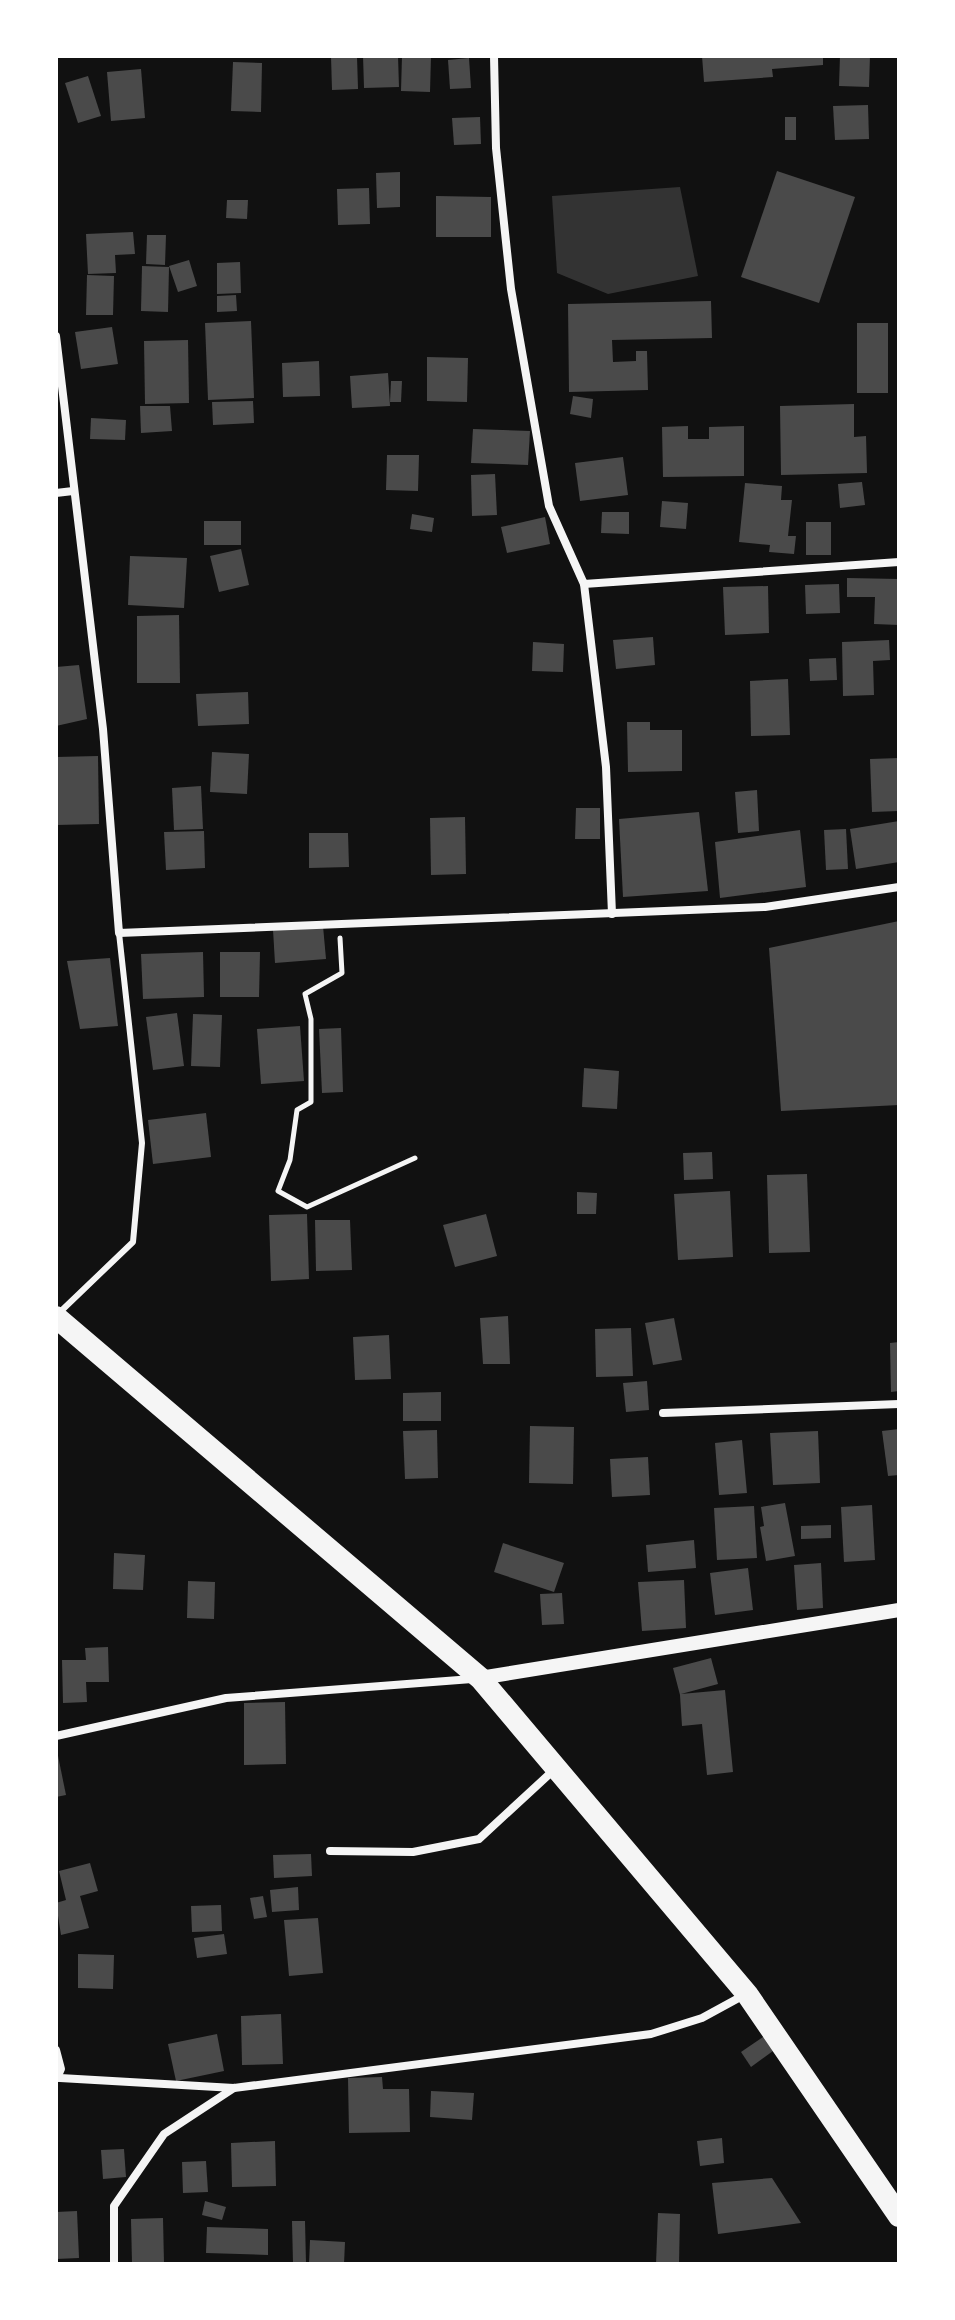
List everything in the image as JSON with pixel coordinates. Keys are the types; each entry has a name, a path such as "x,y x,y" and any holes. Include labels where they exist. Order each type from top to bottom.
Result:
{"highway":[{"path":"56,1316 480,1678 747,1994 899,2216"}],"street":[{"path":"494,56 496,148 513,305 549,506 584,584 606,767 612,914"},
{"path":"56,336 103,729 119,933 765,907 899,887"},
{"path":"56,493 73,491"},
{"path":"584,584 899,562"},
{"path":"663,1413 899,1404"},
{"path":"56,1736 226,1698 480,1678 899,1610"},
{"path":"330,1851 413,1852 479,1839 557,1768"},
{"path":"56,2050 61,2069 58,2078 234,2088 651,2034 702,2018 747,1994"},
{"path":"114,2264 114,2206 122,2194 164,2134 234,2088"}],"lane":[{"path":"56,1316 133,1242 142,1143 119,933"}],"path":[{"path":"340,925 342,973 305,994 311,1019 311,1102 297,1110 290,1160 278,1191 307,1207 415,1158"}],"shaded area":[{"path":"680,187 698,276 608,294 557,273 552,196"}],"building":[{"path":"331,56 357,56 358,89 332,90"},
{"path":"363,56 398,56 399,87 364,88"},
{"path":"402,56 431,56 430,92 401,91"},
{"path":"702,56 823,56 823,65 772,69 773,77 704,82"},
{"path":"840,56 870,56 869,87 839,86"},
{"path":"469,58 471,88 450,89 448,60"},
{"path":"233,62 262,63 261,112 231,111"},
{"path":"141,69 145,118 111,121 107,72"},
{"path":"88,76 101,116 78,123 65,83"},
{"path":"868,105 869,139 835,140 833,106"},
{"path":"480,117 481,144 454,145 452,118"},
{"path":"785,117 796,117 796,140 785,140"},
{"path":"777,171 855,197 819,303 741,277"},
{"path":"400,172 400,207 377,208 376,173"},
{"path":"369,188 370,224 338,225 337,189"},
{"path":"436,196 491,197 491,237 436,237"},
{"path":"227,200 248,200 247,219 226,218"},
{"path":"133,232 135,254 115,255 116,273 88,274 86,234"},
{"path":"147,235 166,235 165,265 146,264"},
{"path":"189,260 197,286 178,292 169,266"},
{"path":"240,262 241,293 217,294 217,263"},
{"path":"142,266 169,267 168,312 141,311"},
{"path":"87,275 114,276 113,315 86,315"},
{"path":"236,295 237,311 217,312 217,296"},
{"path":"711,301 712,338 612,340 613,362 636,361 636,351 647,351 648,390 569,392 568,304"},
{"path":"251,321 254,398 208,400 205,323"},
{"path":"857,323 888,323 888,393 857,393"},
{"path":"112,327 118,364 81,369 75,332"},
{"path":"188,340 189,403 145,404 144,341"},
{"path":"427,357 468,358 467,402 427,401"},
{"path":"319,361 320,396 283,397 282,363"},
{"path":"388,373 390,406 352,408 350,376"},
{"path":"391,381 402,381 401,402 390,402"},
{"path":"573,396 593,399 591,418 570,414"},
{"path":"253,401 254,423 213,425 212,402"},
{"path":"854,404 854,437 866,436 867,473 781,475 780,406"},
{"path":"140,406 170,406 172,431 141,433"},
{"path":"91,418 126,420 125,440 90,439"},
{"path":"688,426 688,439 709,439 709,427 744,426 744,476 663,477 662,427"},
{"path":"473,429 530,431 528,465 471,463"},
{"path":"387,455 419,455 418,491 386,490"},
{"path":"623,457 628,495 580,501 575,463"},
{"path":"495,474 497,515 472,516 471,475"},
{"path":"862,482 865,505 840,508 838,484"},
{"path":"745,483 782,486 781,500 792,500 788,536 796,536 794,554 769,552 770,545 739,542"},
{"path":"662,501 688,503 686,529 660,527"},
{"path":"602,512 629,512 629,534 601,533"},
{"path":"412,514 434,518 432,532 410,529"},
{"path":"545,517 550,544 507,553 501,527"},
{"path":"204,521 241,521 241,545 204,545"},
{"path":"806,522 831,522 831,555 806,555"},
{"path":"241,549 249,585 219,592 210,556"},
{"path":"130,556 187,558 184,608 128,605"},
{"path":"847,578 899,579 899,625 874,624 875,597 847,597"},
{"path":"839,584 840,613 806,614 805,585"},
{"path":"768,586 769,633 725,635 723,587"},
{"path":"179,615 180,683 137,683 137,616"},
{"path":"653,637 655,665 616,669 613,640"},
{"path":"889,640 890,660 873,661 874,695 843,696 842,642"},
{"path":"533,642 564,644 563,672 532,671"},
{"path":"836,658 837,680 810,681 809,659"},
{"path":"79,665 87,719 56,726 56,667"},
{"path":"788,679 790,735 751,736 750,681"},
{"path":"248,692 249,724 198,726 196,694"},
{"path":"627,722 650,722 650,730 682,730 682,771 628,772"},
{"path":"212,752 249,754 247,794 210,792"},
{"path":"98,756 99,824 56,825 56,757"},
{"path":"899,758 899,811 872,812 870,759"},
{"path":"201,786 203,829 174,830 172,788"},
{"path":"757,790 759,831 738,833 735,792"},
{"path":"576,808 600,808 600,839 575,839"},
{"path":"699,812 708,891 623,897 619,819"},
{"path":"465,817 466,874 431,875 430,818"},
{"path":"899,821 899,862 856,869 850,829"},
{"path":"846,829 848,869 826,870 824,830"},
{"path":"800,830 806,887 720,898 715,842"},
{"path":"204,831 205,868 166,870 164,832"},
{"path":"309,833 348,833 349,867 309,868"},
{"path":"899,921 899,1105 781,1111 769,948"},
{"path":"323,926 326,959 275,963 273,930"},
{"path":"203,952 204,997 143,999 141,954"},
{"path":"220,952 260,952 259,997 220,997"},
{"path":"110,958 118,1026 80,1029 67,961"},
{"path":"177,1013 184,1066 153,1070 146,1017"},
{"path":"193,1014 222,1015 220,1067 191,1066"},
{"path":"300,1026 304,1081 261,1084 257,1029"},
{"path":"341,1028 343,1092 322,1093 319,1029"},
{"path":"584,1068 619,1071 617,1109 582,1107"},
{"path":"206,1113 211,1157 153,1164 148,1120"},
{"path":"712,1152 713,1179 684,1180 683,1153"},
{"path":"807,1174 810,1252 769,1253 767,1175"},
{"path":"730,1191 733,1257 678,1260 674,1194"},
{"path":"577,1192 597,1193 596,1214 577,1214"},
{"path":"307,1214 309,1279 271,1281 269,1215"},
{"path":"486,1214 497,1256 455,1267 443,1225"},
{"path":"315,1220 350,1220 352,1270 316,1271"},
{"path":"508,1316 510,1364 483,1364 480,1318"},
{"path":"674,1318 682,1360 653,1365 645,1323"},
{"path":"631,1328 633,1376 596,1377 595,1329"},
{"path":"389,1335 391,1379 355,1380 353,1337"},
{"path":"899,1342 899,1391 891,1392 890,1343"},
{"path":"647,1381 649,1410 626,1412 623,1383"},
{"path":"441,1392 441,1421 403,1421 403,1393"},
{"path":"530,1426 574,1427 573,1484 529,1483"},
{"path":"899,1429 899,1475 888,1476 882,1431"},
{"path":"437,1430 438,1478 405,1479 403,1431"},
{"path":"818,1431 820,1483 773,1485 770,1433"},
{"path":"742,1440 747,1493 719,1495 715,1443"},
{"path":"648,1457 650,1495 612,1497 610,1459"},
{"path":"785,1503 795,1556 766,1561 760,1527 764,1526 761,1507"},
{"path":"872,1505 875,1560 844,1562 841,1507"},
{"path":"754,1506 757,1558 717,1560 714,1508"},
{"path":"831,1525 831,1538 801,1539 801,1526"},
{"path":"694,1540 696,1568 648,1572 646,1545"},
{"path":"503,1543 564,1563 554,1592 494,1572"},
{"path":"114,1553 145,1555 143,1590 113,1589"},
{"path":"821,1563 823,1608 797,1610 794,1565"},
{"path":"748,1568 753,1610 715,1615 710,1573"},
{"path":"684,1580 686,1628 642,1631 638,1582"},
{"path":"188,1581 215,1582 214,1619 187,1618"},
{"path":"562,1593 564,1624 542,1625 540,1594"},
{"path":"108,1647 109,1682 86,1682 87,1702 63,1703 62,1660 86,1660 85,1648"},
{"path":"711,1658 718,1684 681,1694 725,1690 733,1772 707,1775 702,1724 682,1726 680,1695 673,1668"},
{"path":"285,1702 286,1764 244,1765 244,1703"},
{"path":"56,1746 66,1795 56,1797"},
{"path":"311,1854 312,1876 274,1878 273,1855"},
{"path":"90,1863 98,1891 80,1896 89,1928 61,1935 56,1903 66,1900 59,1871"},
{"path":"298,1887 299,1910 272,1912 270,1890"},
{"path":"263,1896 267,1917 254,1919 250,1898"},
{"path":"221,1905 222,1931 192,1932 191,1906"},
{"path":"318,1918 323,1973 289,1976 284,1920"},
{"path":"224,1934 227,1954 197,1958 194,1938"},
{"path":"78,1954 114,1955 113,1989 78,1988"},
{"path":"281,2014 283,2064 242,2065 241,2016"},
{"path":"217,2034 224,2071 176,2081 168,2044"},
{"path":"763,2037 773,2051 751,2067 741,2052"},
{"path":"382,2077 383,2089 409,2089 410,2132 349,2133 348,2078"},
{"path":"431,2091 474,2093 472,2120 430,2117"},
{"path":"722,2138 724,2163 700,2166 697,2141"},
{"path":"275,2141 276,2186 232,2187 231,2143"},
{"path":"124,2149 126,2177 103,2179 101,2150"},
{"path":"206,2161 208,2192 183,2193 182,2162"},
{"path":"772,2178 801,2223 718,2234 712,2183"},
{"path":"205,2201 226,2207 222,2220 202,2215"},
{"path":"77,2211 79,2258 56,2259 56,2212"},
{"path":"658,2213 680,2214 679,2264 656,2264"},
{"path":"163,2218 164,2264 132,2264 131,2219"},
{"path":"292,2221 305,2221 306,2264 293,2264"},
{"path":"207,2227 268,2229 268,2255 206,2253"},
{"path":"310,2240 345,2242 344,2264 309,2264"}]}
